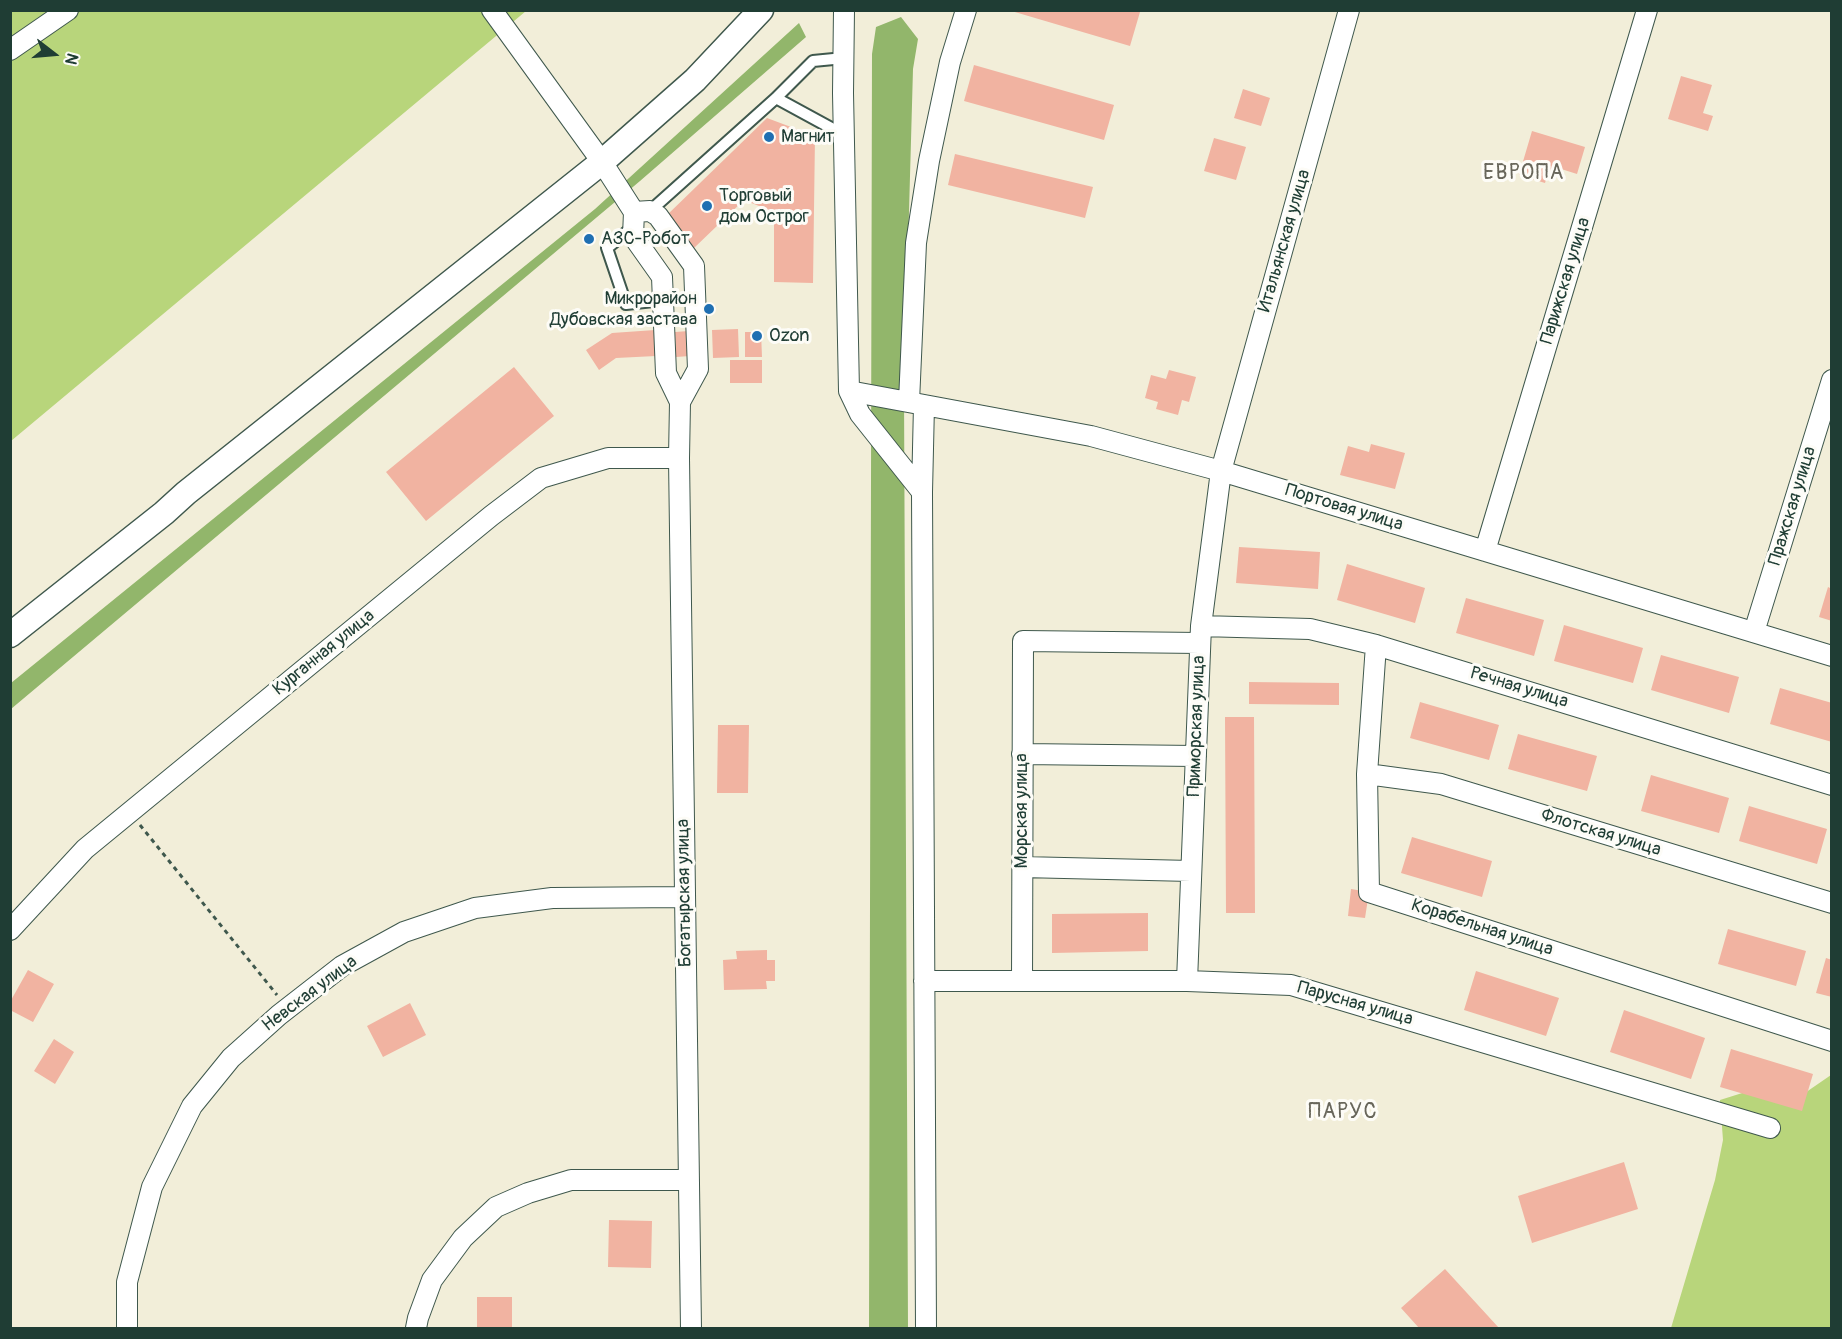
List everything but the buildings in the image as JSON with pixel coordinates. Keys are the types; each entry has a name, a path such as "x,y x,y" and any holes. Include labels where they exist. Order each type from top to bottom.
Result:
{"street":[{"path":"10,50 68,10"},
{"path":"492,10 639,217"},
{"path":"10,635 602,162 695,80 761,10"},
{"path":"844,10 849,391 860,414 922,492"},
{"path":"926,1329 922,492 916,404 916,243 928,161 950,62 966,10"},
{"name":"Итальянская улица","path":"1221,471 1349,10"},
{"name":"Парижская улица","path":"1485,551 1647,10"},
{"path":"639,217 658,216 694,266 698,369 680,402"},
{"path":"639,217 633,236 662,277 666,373 680,402"},
{"name":"Пражская улица","path":"1754,632 1832,380"},
{"name":"Портовая улица","path":"849,391 1091,436 1221,471 1832,656"},
{"name":"Богатырская улица","path":"680,402 691,1329"},
{"name":"Курганная улица","path":"10,930 85,849 482,523 541,478 608,458 679,458"},
{"name":"Приморская улица","path":"1187,981 1200,634 1221,471"},
{"name":"Речная улица","path":"1023,640 1310,629 1376,645 1832,785"},
{"name":"Морская улица","path":"1022,981 1023,640"},
{"name":"Корабельная улица","path":"1376,645 1367,774 1369,892 1832,1041"},
{"path":"1022,754 1196,756"},
{"name":"Флотская улица","path":"1367,774 1441,784 1832,903"},
{"path":"1022,867 1191,871"},
{"name":"Невская улица","path":"127,1329 127,1282 152,1187 187,1116 192,1106 231,1058 287,1008 342,966 404,932 475,908 552,898 685,897"},
{"name":"Парусная улица","path":"924,981 1187,981 1291,985 1770,1128"},
{"path":"416,1329 417,1318 432,1280 463,1238 496,1207 528,1193 571,1180 689,1180"}],"lane":[{"path":"663,300 626,304 607,248 639,217 776,98 813,60 844,58"},
{"path":"776,98 844,135"}],"path":[{"path":"130,812 287,1008"}],"green space":[{"path":"11,11 526,11 11,441"},
{"path":"901,17 918,39 913,69 904,390 908,1328 869,1328 872,54 876,27"},
{"path":"799,23 806,37 640,181 11,709 11,683 595,209"},
{"path":"1831,1075 1831,1328 1671,1328 1715,1180 1723,1140 1720,1100 1755,1089 1799,1097"}],"place":[{"name":"Магнит","path":"769,137"},
{"name":"Торговый дом Острог","path":"707,206"},
{"name":"АЗС-Робот","path":"589,239"},
{"name":"Микрорайон Дубовская застава","path":"709,309"},
{"name":"Ozon","path":"757,336"}],"district":[{"name":"ЕВРОПА","path":"1524,174"},
{"name":"ПАРУС","path":"1343,1113"}]}
